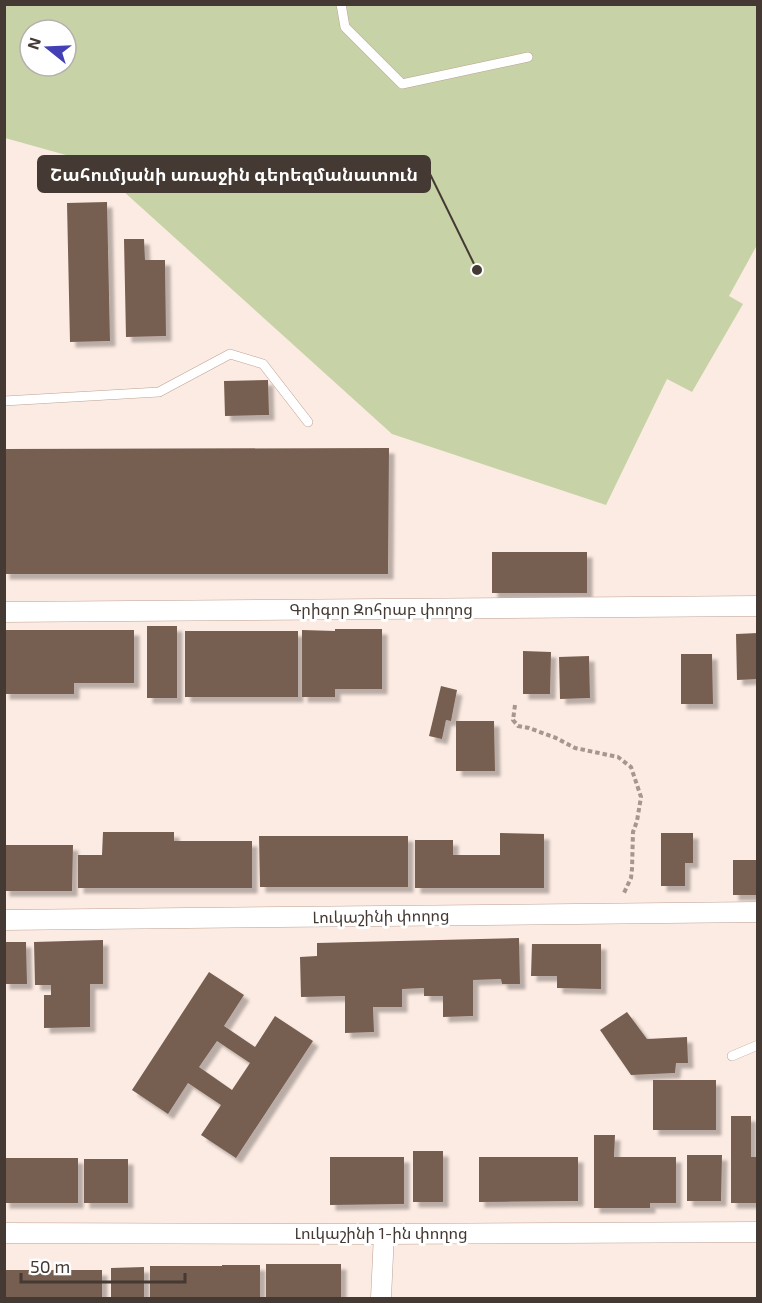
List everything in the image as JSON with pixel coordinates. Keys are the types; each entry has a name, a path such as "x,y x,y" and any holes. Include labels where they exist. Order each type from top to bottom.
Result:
{"street":[{"name":"Գրիգոր Զոհրաբ փողոց","path":"4,612 758,606"},
{"name":"Լուկաշինի փողոց","path":"4,920 758,912"},
{"name":"Լուկաշինի 1-ին փողոց","path":"4,1233 758,1232"},
{"path":"381,1299 384,1234"}],"lane":[{"path":"341,4 345,27 402,84 528,57"},
{"path":"4,400 159,392 230,354 263,364 308,422"},
{"path":"732,1056 758,1045"}],"path":[{"path":"515,705 513,720 518,726 556,738 575,748 618,758 631,767 641,797 633,832 633,869 631,878 612,914"}],"green space":[{"path":"4,5 757,5 757,245 729,296 743,304 692,392 667,379 606,505 392,434 91,162 5,138"}],"building":[{"path":"107,202 110,341 70,342 67,203"},
{"path":"124,239 144,239 145,260 165,260 166,336 126,337"},
{"path":"268,380 269,415 225,416 224,381"},
{"path":"389,448 388,574 4,574 4,449"},
{"path":"492,552 587,552 587,593 492,593"},
{"path":"147,626 177,626 177,698 147,698"},
{"path":"335,629 382,629 382,689 335,689 335,697 302,697 302,630 335,631"},
{"path":"4,630 134,630 134,683 74,683 74,694 4,694"},
{"path":"185,631 298,631 298,697 185,697"},
{"path":"758,633 758,679 737,680 736,634"},
{"path":"523,651 551,652 550,694 523,694"},
{"path":"681,654 712,654 713,704 681,704"},
{"path":"589,656 590,698 560,699 559,657"},
{"path":"441,686 457,690 451,721 446,720 442,739 429,736"},
{"path":"456,721 494,721 495,771 456,771"},
{"path":"103,832 174,832 174,841 252,841 252,888 78,888 78,855 102,855"},
{"path":"500,833 544,834 544,888 415,888 415,840 453,840 453,855 500,855"},
{"path":"661,833 693,833 693,863 685,863 685,886 661,886"},
{"path":"259,836 408,836 408,887 260,887"},
{"path":"4,845 73,845 72,891 4,891"},
{"path":"733,860 758,860 758,895 733,895"},
{"path":"519,938 520,984 502,984 501,979 473,980 473,1016 443,1017 443,996 424,996 424,988 402,989 402,1007 373,1007 374,1032 345,1033 345,996 301,997 300,957 317,956 317,943"},
{"path":"103,940 103,984 90,984 90,1027 44,1028 44,995 51,995 51,985 35,985 34,942"},
{"path":"4,942 26,942 27,984 4,984"},
{"path":"532,944 601,944 601,989 557,988 557,976 531,976"},
{"path":"209,972 244,995 224,1026 255,1047 275,1016 313,1041 236,1158 201,1135 221,1105 188,1083 168,1114 132,1090","holes":["217,1041 250,1063 232,1090 199,1067"]},
{"path":"627,1012 647,1039 687,1037 688,1063 676,1063 675,1073 631,1075 600,1030"},
{"path":"653,1080 716,1080 716,1130 653,1130"},
{"path":"731,1116 751,1116 751,1157 758,1157 758,1203 731,1203"},
{"path":"594,1135 615,1135 614,1157 676,1157 676,1203 650,1203 650,1208 594,1208"},
{"path":"413,1151 443,1151 443,1202 413,1202"},
{"path":"687,1155 722,1155 721,1201 687,1201"},
{"path":"330,1157 404,1157 404,1204 330,1205"},
{"path":"479,1157 578,1157 578,1201 479,1202"},
{"path":"4,1158 78,1158 78,1203 4,1203"},
{"path":"84,1159 128,1159 128,1203 84,1203"},
{"path":"266,1264 341,1264 341,1298 266,1298"},
{"path":"260,1265 260,1298 150,1298 150,1266"},
{"path":"144,1267 144,1298 111,1298 111,1268"},
{"path":"4,1270 102,1270 102,1298 4,1298"}],"place":[{"name":"Շահումյանի առաջին գերեզմանատուն","path":"477,270"}]}
